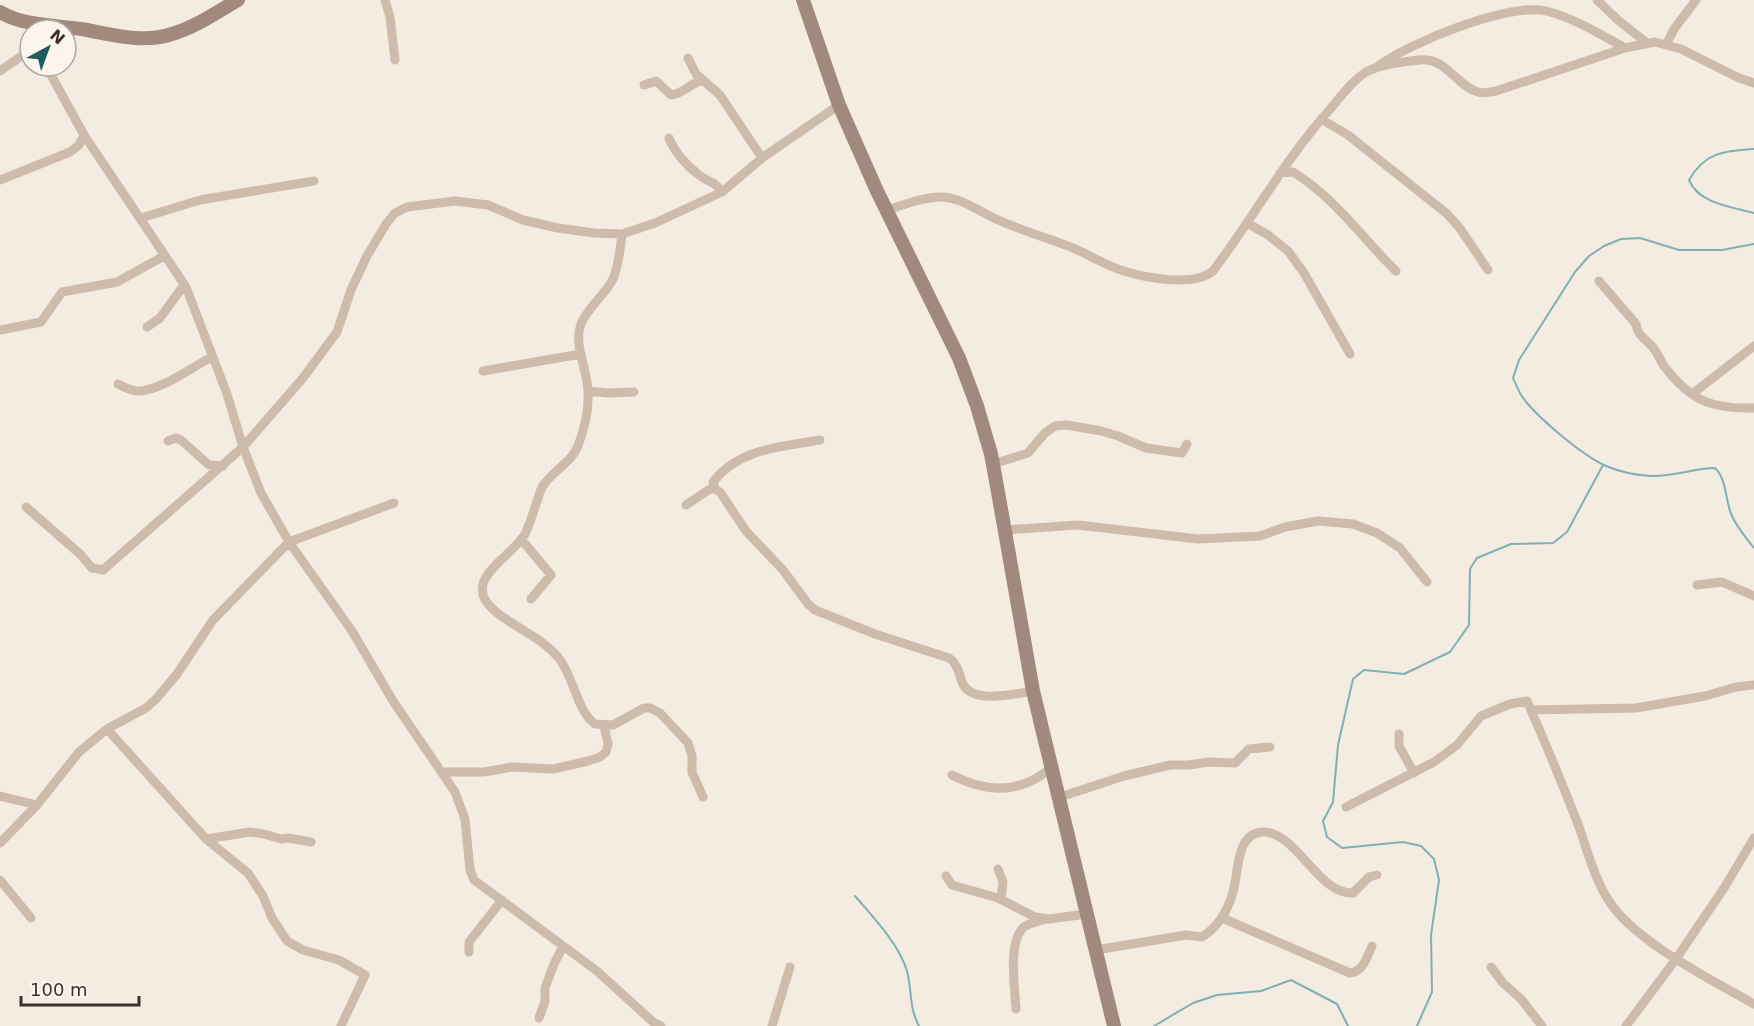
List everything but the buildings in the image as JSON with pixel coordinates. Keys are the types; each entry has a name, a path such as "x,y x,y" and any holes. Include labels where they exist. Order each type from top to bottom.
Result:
{"main road":[{"path":"78,32 151,39 171,35 188,28 238,0"},
{"path":"803,0 839,105 959,358 977,406 993,464 1032,691 1060,797 1114,1026"},
{"path":"0,12 18,20"}],"street":[{"path":"385,0 390,17 395,60"},
{"path":"1597,0 1647,43"},
{"path":"1666,45 1674,29 1696,0"},
{"path":"887,210 918,200 942,197 961,201 991,217 1073,248 1123,271 1174,280 1207,276 1219,263 1280,173 1354,81 1412,46 1483,18 1530,9 1574,20 1625,48"},
{"path":"1376,67 1431,60 1440,64 1473,90 1484,93 1647,43 1681,49 1754,83"},
{"path":"0,71 18,58"},
{"path":"688,58 696,74 720,95 762,158"},
{"path":"53,78 84,135 184,285 227,394 243,447 261,493 289,542 352,631 393,701 442,772 460,803 467,834 472,875 479,884 597,971 653,1022 661,1026"},
{"path":"644,85 656,81 671,95 675,95 703,80"},
{"path":"26,507 80,554 92,568 103,570 243,447 327,347 337,332 351,290 367,256 386,224 395,213 407,207 454,201 488,205 523,220 558,228 622,234 722,192 762,158 839,105"},
{"path":"1321,120 1348,135 1446,213 1459,227 1488,270"},
{"path":"0,180 70,152 79,145 84,135"},
{"path":"669,138 681,158 701,177 716,183 722,192"},
{"path":"1280,173 1293,172 1327,199 1345,215 1396,271"},
{"path":"141,218 200,200 314,181"},
{"path":"1247,223 1268,235 1293,258 1305,273 1350,354"},
{"path":"622,234 613,279 581,324 579,338 588,391 586,412 577,448 572,457 542,487 524,535 489,572 484,583 484,599 494,610 559,659 573,681 584,712 595,724 604,726 621,722 644,708 660,713 688,743 692,756 692,772 703,797"},
{"path":"0,330 38,324 44,321 62,292 117,282 164,256"},
{"path":"1599,281 1636,324 1637,332 1654,349 1663,364 1692,394 1704,403 1732,409 1754,408"},
{"path":"147,327 160,318 184,285"},
{"path":"1692,394 1754,346"},
{"path":"483,372 581,354"},
{"path":"118,384 134,391 147,390 189,371 212,357"},
{"path":"588,391 634,392"},
{"path":"993,464 1028,453 1045,433 1056,426 1067,425 1109,434 1146,448 1170,453 1182,453 1187,444"},
{"path":"168,441 176,438 209,465 223,466"},
{"path":"715,489 713,482 720,474 752,452 820,440"},
{"path":"686,505 710,489 720,492 756,543 771,556 814,610 875,634 954,660 964,687 972,694 994,697 1032,691"},
{"path":"0,843 37,805 72,759 107,729 146,708 156,699 177,674 208,625 289,542 394,503"},
{"path":"1004,530 1078,525 1198,539 1260,536 1285,527 1318,521 1353,524 1377,533 1400,548 1427,582"},
{"path":"521,539 551,575 531,599"},
{"path":"1697,585 1722,582 1754,596"},
{"path":"1531,710 1636,708 1754,685"},
{"path":"1346,807 1414,773 1449,751 1481,716 1510,704 1527,701 1564,789 1590,860 1609,901 1636,930 1676,959 1754,1004"},
{"path":"442,772 484,772 512,767 553,769 588,761 606,752 608,744 604,726"},
{"path":"107,729 206,839 248,873 287,941 303,950 339,960 365,975 341,1026"},
{"path":"1399,734 1399,747 1414,773"},
{"path":"1060,797 1124,776 1170,765 1235,763 1249,749 1270,747"},
{"path":"952,775 980,787 1000,788 1034,781 1051,768"},
{"path":"0,796 37,805"},
{"path":"206,839 250,832 281,839 288,837 311,842"},
{"path":"1096,950 1186,935 1202,937 1222,918 1233,892 1242,849 1246,840 1257,833 1266,832 1280,838 1333,888 1346,894 1353,893 1369,877 1377,875"},
{"path":"1626,1026 1676,959 1724,888 1754,838"},
{"path":"998,868 1003,882 1001,899"},
{"path":"946,876 949,883 957,887 1001,899 1035,918 1049,919"},
{"path":"0,880 32,918"},
{"path":"469,952 470,942 502,900"},
{"path":"1016,1009 1014,956 1019,934 1029,924 1087,914"},
{"path":"1222,918 1350,973 1356,973 1361,969 1372,946"},
{"path":"539,1018 550,973 563,946"},
{"path":"772,1026 790,967"},
{"path":"1491,967 1542,1026"}],"waterway":[{"path":"1754,149 1724,152 1709,158 1689,180 1694,188 1708,199 1754,213"},
{"path":"1754,244 1722,250 1679,250 1640,238 1621,239 1604,246 1589,256 1575,272 1519,360 1513,378 1527,403 1548,424 1585,454 1606,466 1628,473 1651,476 1715,468 1722,478 1732,516 1754,548"},
{"path":"1417,1026 1432,992 1431,935 1439,880 1434,859 1421,846 1403,842 1342,848 1327,837 1323,821 1333,802 1338,745 1353,679 1364,670 1404,674 1450,652 1469,625 1470,569 1477,558 1511,544 1553,543 1567,532 1603,465"},
{"path":"855,896 885,931 903,961 909,978 912,1006 919,1026"},
{"path":"1154,1026 1193,1003 1217,995 1261,991 1291,980 1337,1004 1348,1026"}]}
